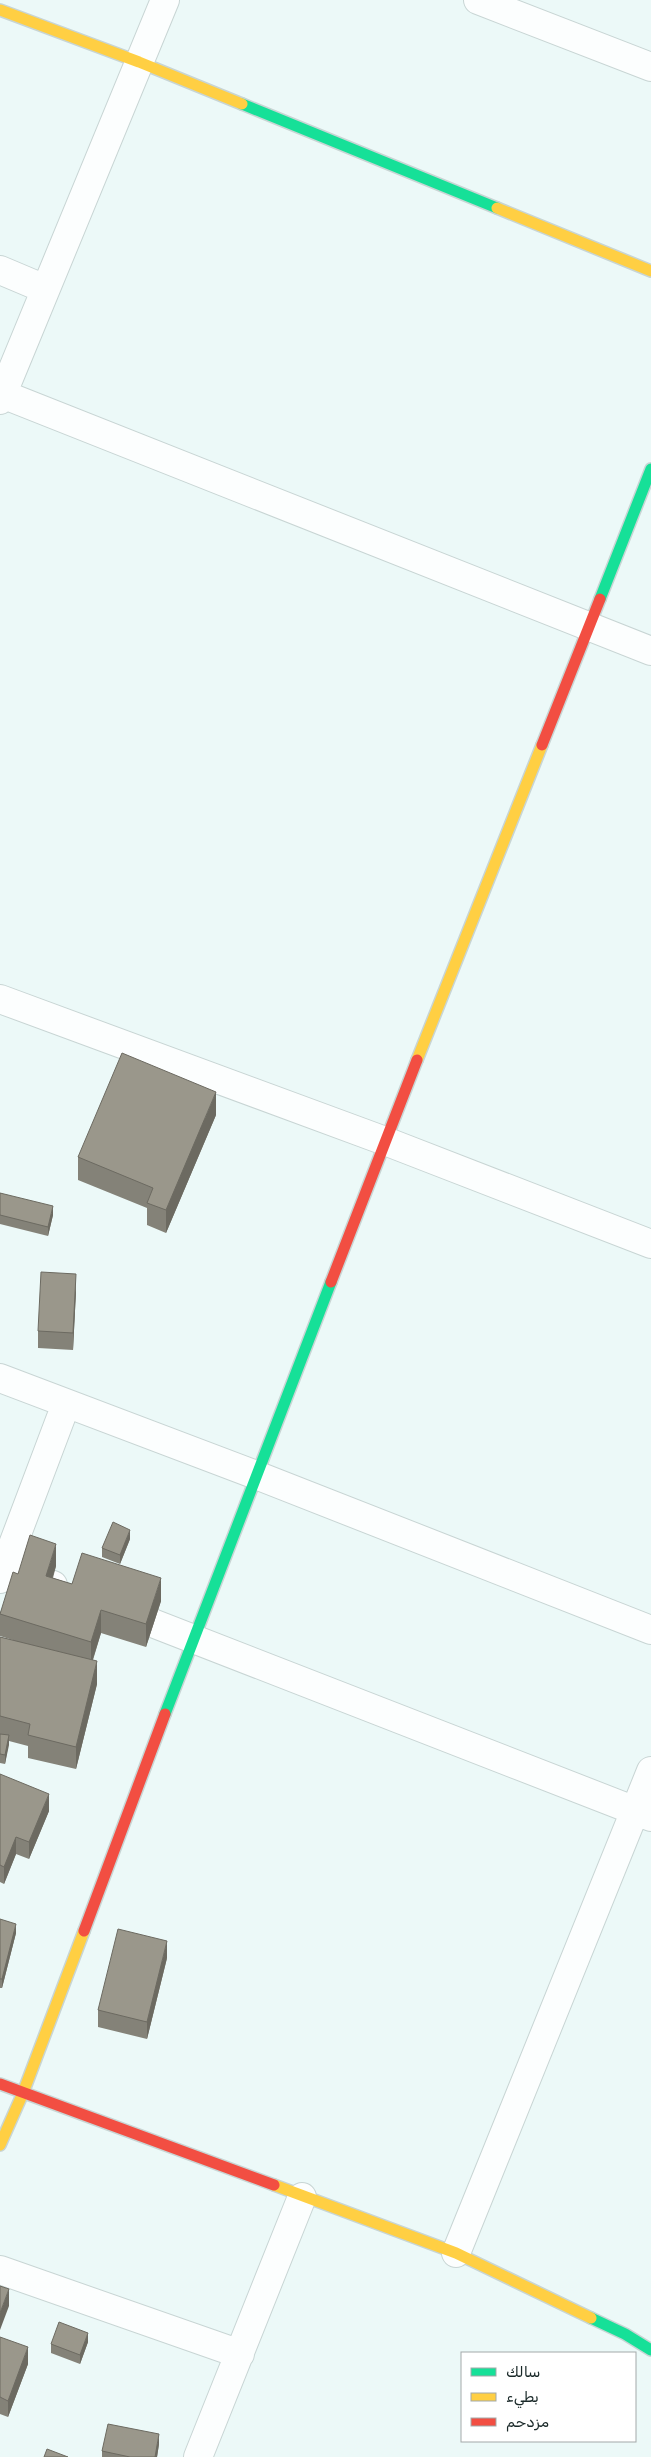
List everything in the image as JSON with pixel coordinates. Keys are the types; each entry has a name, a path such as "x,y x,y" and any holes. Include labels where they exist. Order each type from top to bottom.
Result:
{"street":[{"path":"165,0 1,397 651,651"},
{"path":"478,0 651,67"},
{"path":"0,10 139,62 651,271"},
{"path":"0,270 46,289"},
{"path":"0,2145 23,2093 193,1639 385,1141 651,469"},
{"path":"0,999 385,1141 651,1244"},
{"path":"0,1378 256,1475 651,1630"},
{"path":"66,1404 2,1573 86,1598 643,1814"},
{"path":"456,2253 643,1814 651,1771"},
{"path":"0,2084 456,2253 625,2334 651,2350"},
{"path":"198,2457 302,2197"},
{"path":"0,2270 240,2354"}],"building":[{"path":"122,1053 216,1092 166,1210 147,1203 153,1188 78,1157"},
{"path":"0,1193 53,1206 48,1227 0,1215"},
{"path":"41,1272 76,1274 73,1333 38,1331"},
{"path":"113,1522 130,1530 120,1555 102,1548"},
{"path":"30,1535 56,1544 46,1576 72,1584 82,1553 161,1578 146,1624 101,1610 91,1642 0,1614 13,1572 18,1574"},
{"path":"0,1637 97,1661 76,1747 28,1735 30,1724 0,1716"},
{"path":"0,1734 9,1735 5,1755 0,1754"},
{"path":"0,1774 49,1794 29,1842 16,1837 4,1867 0,1865"},
{"path":"0,1919 16,1924 2,1979 0,1979"},
{"path":"118,1929 167,1941 147,2022 98,2010"},
{"path":"0,2286 9,2289 0,2313"},
{"path":"59,2322 88,2333 80,2355 51,2344"},
{"path":"0,2337 28,2347 8,2401 0,2397"},
{"path":"108,2424 159,2434 155,2457 130,2457 102,2451"},
{"path":"47,2449 68,2457 44,2457"}],"traffic: fast":[{"path":"242,104 497,208"},
{"path":"600,599 651,469"},
{"path":"165,1714 331,1282"},
{"path":"591,2318 625,2334 651,2350"}],"traffic: slow":[{"path":"0,10 139,62 242,104"},
{"path":"497,208 651,271"},
{"path":"417,1060 542,745"},
{"path":"0,2145 23,2093 84,1931"},
{"path":"274,2185 456,2253 591,2318"}],"traffic: jam":[{"path":"542,745 600,599"},
{"path":"331,1282 417,1060"},
{"path":"84,1931 165,1714"},
{"path":"0,2084 274,2185"}]}
